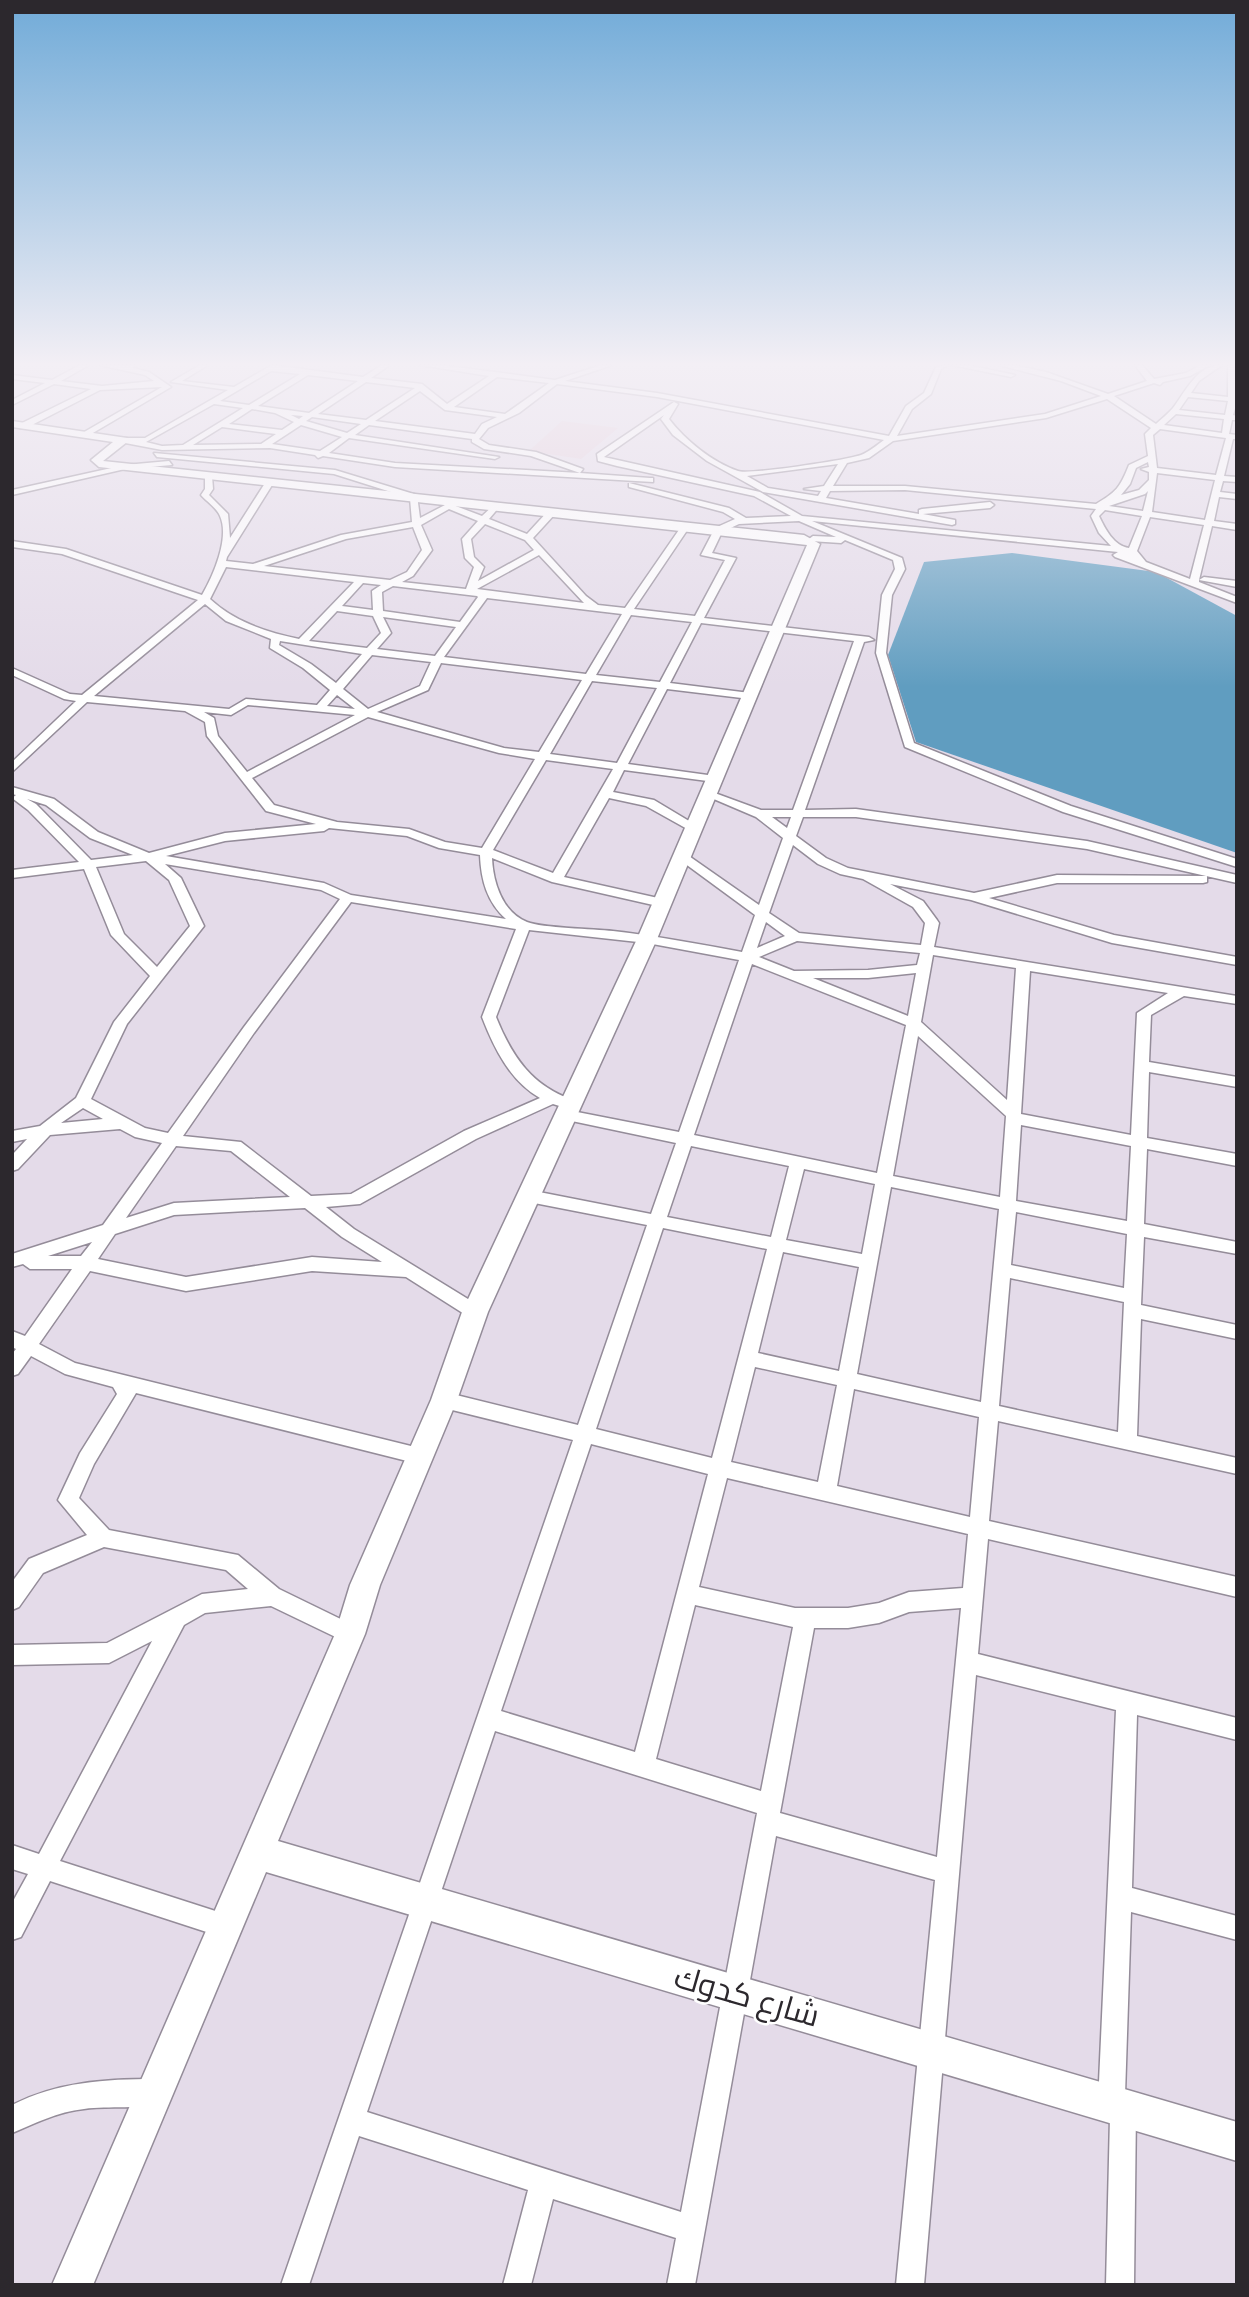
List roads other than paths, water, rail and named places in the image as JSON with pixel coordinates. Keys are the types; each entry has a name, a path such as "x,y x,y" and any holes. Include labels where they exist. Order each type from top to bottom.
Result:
{"street":[{"path":"12,493 102,472"},
{"path":"12,769 83,700 205,599 220,572 219,563 227,532 225,514 205,495 209,489 206,472"},
{"path":"221,472 273,483 414,498 490,513 552,512 777,536 809,528"},
{"path":"219,563 273,483 295,472"},
{"path":"333,472 353,475 414,498"},
{"path":"502,472 708,482 775,500 809,528 853,540 897,558 900,569 887,595 881,641 890,686 909,745 1067,809 1237,863"},
{"path":"586,472 726,510 777,536"},
{"path":"646,472 888,509 1094,547 1194,581 1237,600"},
{"path":"734,472 766,490"},
{"path":"681,478 759,472"},
{"path":"809,528 820,500 837,472"},
{"path":"1119,550 1103,533 1095,516 1103,505 1122,492 1129,483 1131,472"},
{"path":"1146,472 1154,475 1237,480"},
{"path":"1194,581 1220,472"},
{"path":"1103,505 1142,492 1154,475"},
{"path":"1132,551 1150,515 1154,475"},
{"path":"12,482 54,483"},
{"path":"757,485 846,493 888,509 939,510 997,504 1103,505 1150,515 1237,527"},
{"path":"826,490 905,488 1084,506"},
{"path":"72,2285 350,1634 365,1585 444,1399 475,1312 529,1196 562,1106 647,939 814,544 796,504 778,493"},
{"path":"1214,494 1237,497"},
{"path":"319,709 386,632 378,614 377,591 410,574 428,550 416,524 414,498"},
{"path":"252,567 318,543 416,524 449,504"},
{"path":"853,540 877,534 891,526 939,510"},
{"path":"528,538 552,512"},
{"path":"490,513 528,538 583,598 598,610"},
{"path":"470,589 479,567 470,558 466,539 490,513"},
{"path":"556,879 606,794 732,558 706,555 718,530 746,521 809,528 891,526 1132,551 1143,564"},
{"path":"524,926 505,914 486,879 486,852 545,757 627,613 686,526"},
{"path":"12,544 63,551 205,599 218,614 276,638 750,696"},
{"path":"470,589 539,551"},
{"path":"219,563 598,610 881,641"},
{"path":"302,642 362,579"},
{"path":"1194,581 1237,584"},
{"path":"470,589 483,596"},
{"path":"246,777 367,713 424,688 438,659 483,596"},
{"path":"335,608 463,625"},
{"path":"276,638 274,646 367,713"},
{"path":"295,2285 747,957 860,639"},
{"path":"12,671 68,697 83,700 231,712 246,702 367,713 460,741 545,757 619,766 711,786 760,814 821,861 869,878 918,904 932,923 928,950 826,1492"},
{"path":"188,708 209,720 213,736 270,808 336,826 409,834 443,845 486,852 556,879 662,903"},
{"path":"12,792 50,802 94,835 148,856 324,887 348,898 524,926 647,939 747,957 784,974 913,1023 1014,1116 1237,1160"},
{"path":"12,792 32,807 88,864 118,935 159,977"},
{"path":"606,794 650,803 693,827"},
{"path":"760,814 856,813 1087,845 1237,880"},
{"path":"12,874 148,856 225,837 336,826"},
{"path":"12,1164 46,1130 82,1101 121,1022 197,926 175,878 148,856"},
{"path":"682,857 795,937"},
{"path":"869,878 973,897 1112,939 1237,961"},
{"path":"973,897 1057,878 1237,880"},
{"path":"12,1370 20,1342 85,1263 348,898"},
{"path":"524,926 489,1017 498,1042 513,1069 562,1106 687,1139 1008,1205 1237,1248"},
{"path":"747,957 795,937 928,950 1237,1000"},
{"path":"910,2285 929,2049 974,1597 1008,1205 1023,965"},
{"path":"784,974 868,974 925,968"},
{"path":"1127,1441 1144,1013 1182,991"},
{"path":"1142,1066 1237,1082"},
{"path":"82,1101 141,1133 173,1140 235,1146 348,1233 475,1312"},
{"path":"14,1261 174,1209 354,1200 470,1135 562,1106"},
{"path":"12,1137 46,1130 122,1123"},
{"path":"643,1766 798,1162"},
{"path":"529,1196 869,1262"},
{"path":"14,1261 85,1263 186,1284 312,1264 412,1271"},
{"path":"1002,1270 1237,1332"},
{"path":"20,1342 71,1369 419,1456"},
{"path":"748,1358 1237,1466"},
{"path":"103,1538 68,1500 87,1459 127,1394 119,1381"},
{"path":"444,1399 720,1468 1237,1587"},
{"path":"12,1600 36,1566 103,1538 231,1562 271,1596 350,1634"},
{"path":"688,1594 805,1618 848,1618 878,1613 909,1602 974,1597"},
{"path":"12,1655 109,1653 202,1604 271,1596"},
{"path":"12,1928 176,1618"},
{"path":"681,2285 805,1618"},
{"path":"967,1662 1237,1729"},
{"path":"1120,2285 1117,2106 1119,1897 1127,1701"},
{"path":"490,1718 643,1766 768,1813 946,1871"},
{"name":"شارع كدوك","path":"256,1852 1237,2142"},
{"path":"12,1857 225,1926"},
{"path":"1119,1897 1237,1928"},
{"path":"12,2120 40,2105 71,2096 155,2092"},
{"path":"351,2120 691,2229"},
{"path":"517,2285 544,2181"}],"water":[{"path":"1012,553 1156,572 1237,616 1237,853 916,742 888,655 924,562"}]}
